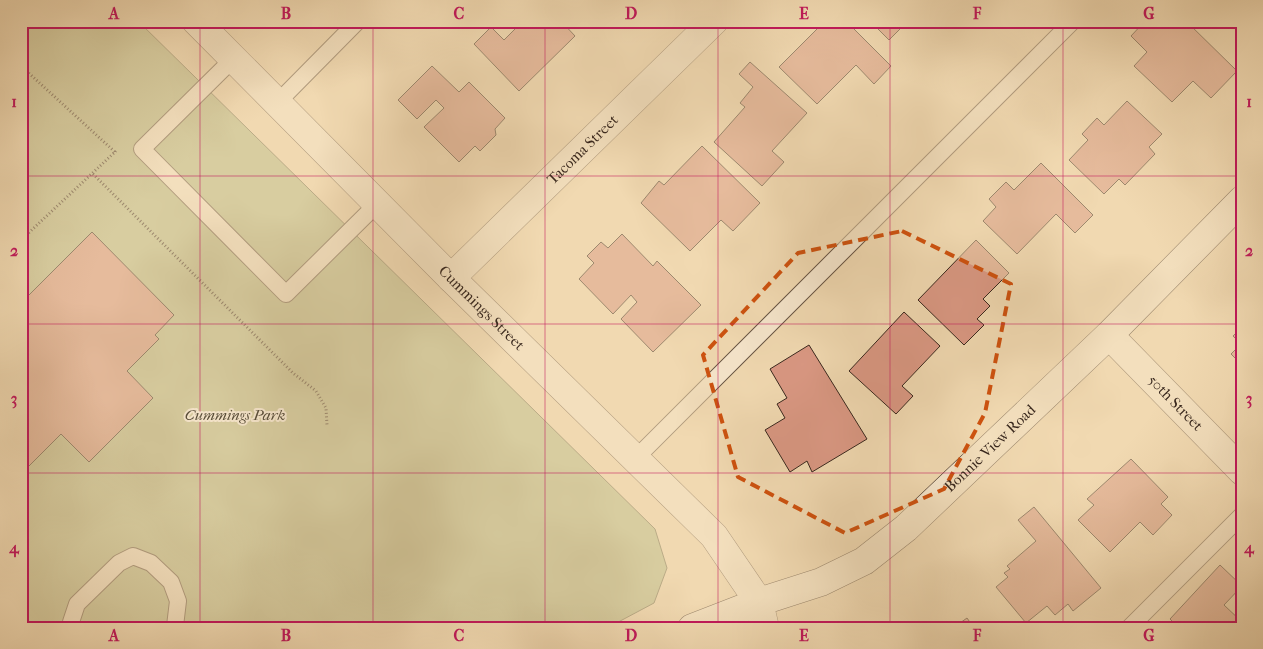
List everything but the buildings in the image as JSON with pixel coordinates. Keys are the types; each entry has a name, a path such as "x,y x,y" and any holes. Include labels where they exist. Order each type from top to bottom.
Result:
{"street":[{"name":"Cummings Street","path":"196,21 451,278 714,536 762,615"},
{"name":"Tacoma Street","path":"451,278 714,21"},
{"name":"Bonnie View Road","path":"692,628 762,615 821,582 864,561 906,528 1109,335 1242,200"},
{"name":"50th Street","path":"1109,335 1242,471"}],"lane":[{"path":"276,103 358,21"},
{"path":"635,459 1073,21"},
{"path":"233,59 142,149 286,294 377,204"},
{"path":"1129,628 1242,515"},
{"path":"72,628 70,622 77,604 119,563 133,556 151,563 171,582 178,601 175,626 173,628"}],"path":[{"path":"21,66 115,152 21,240"},
{"path":"93,174 293,373 316,391 326,408 327,425"}],"highlighted area":[{"path":"902,231 1011,284 985,413 944,489 845,533 738,477 703,355 798,253"}],"green space":[{"name":"Cummings Park","path":"21,21 138,21 655,529 667,568 654,603 607,628 21,628"}]}
